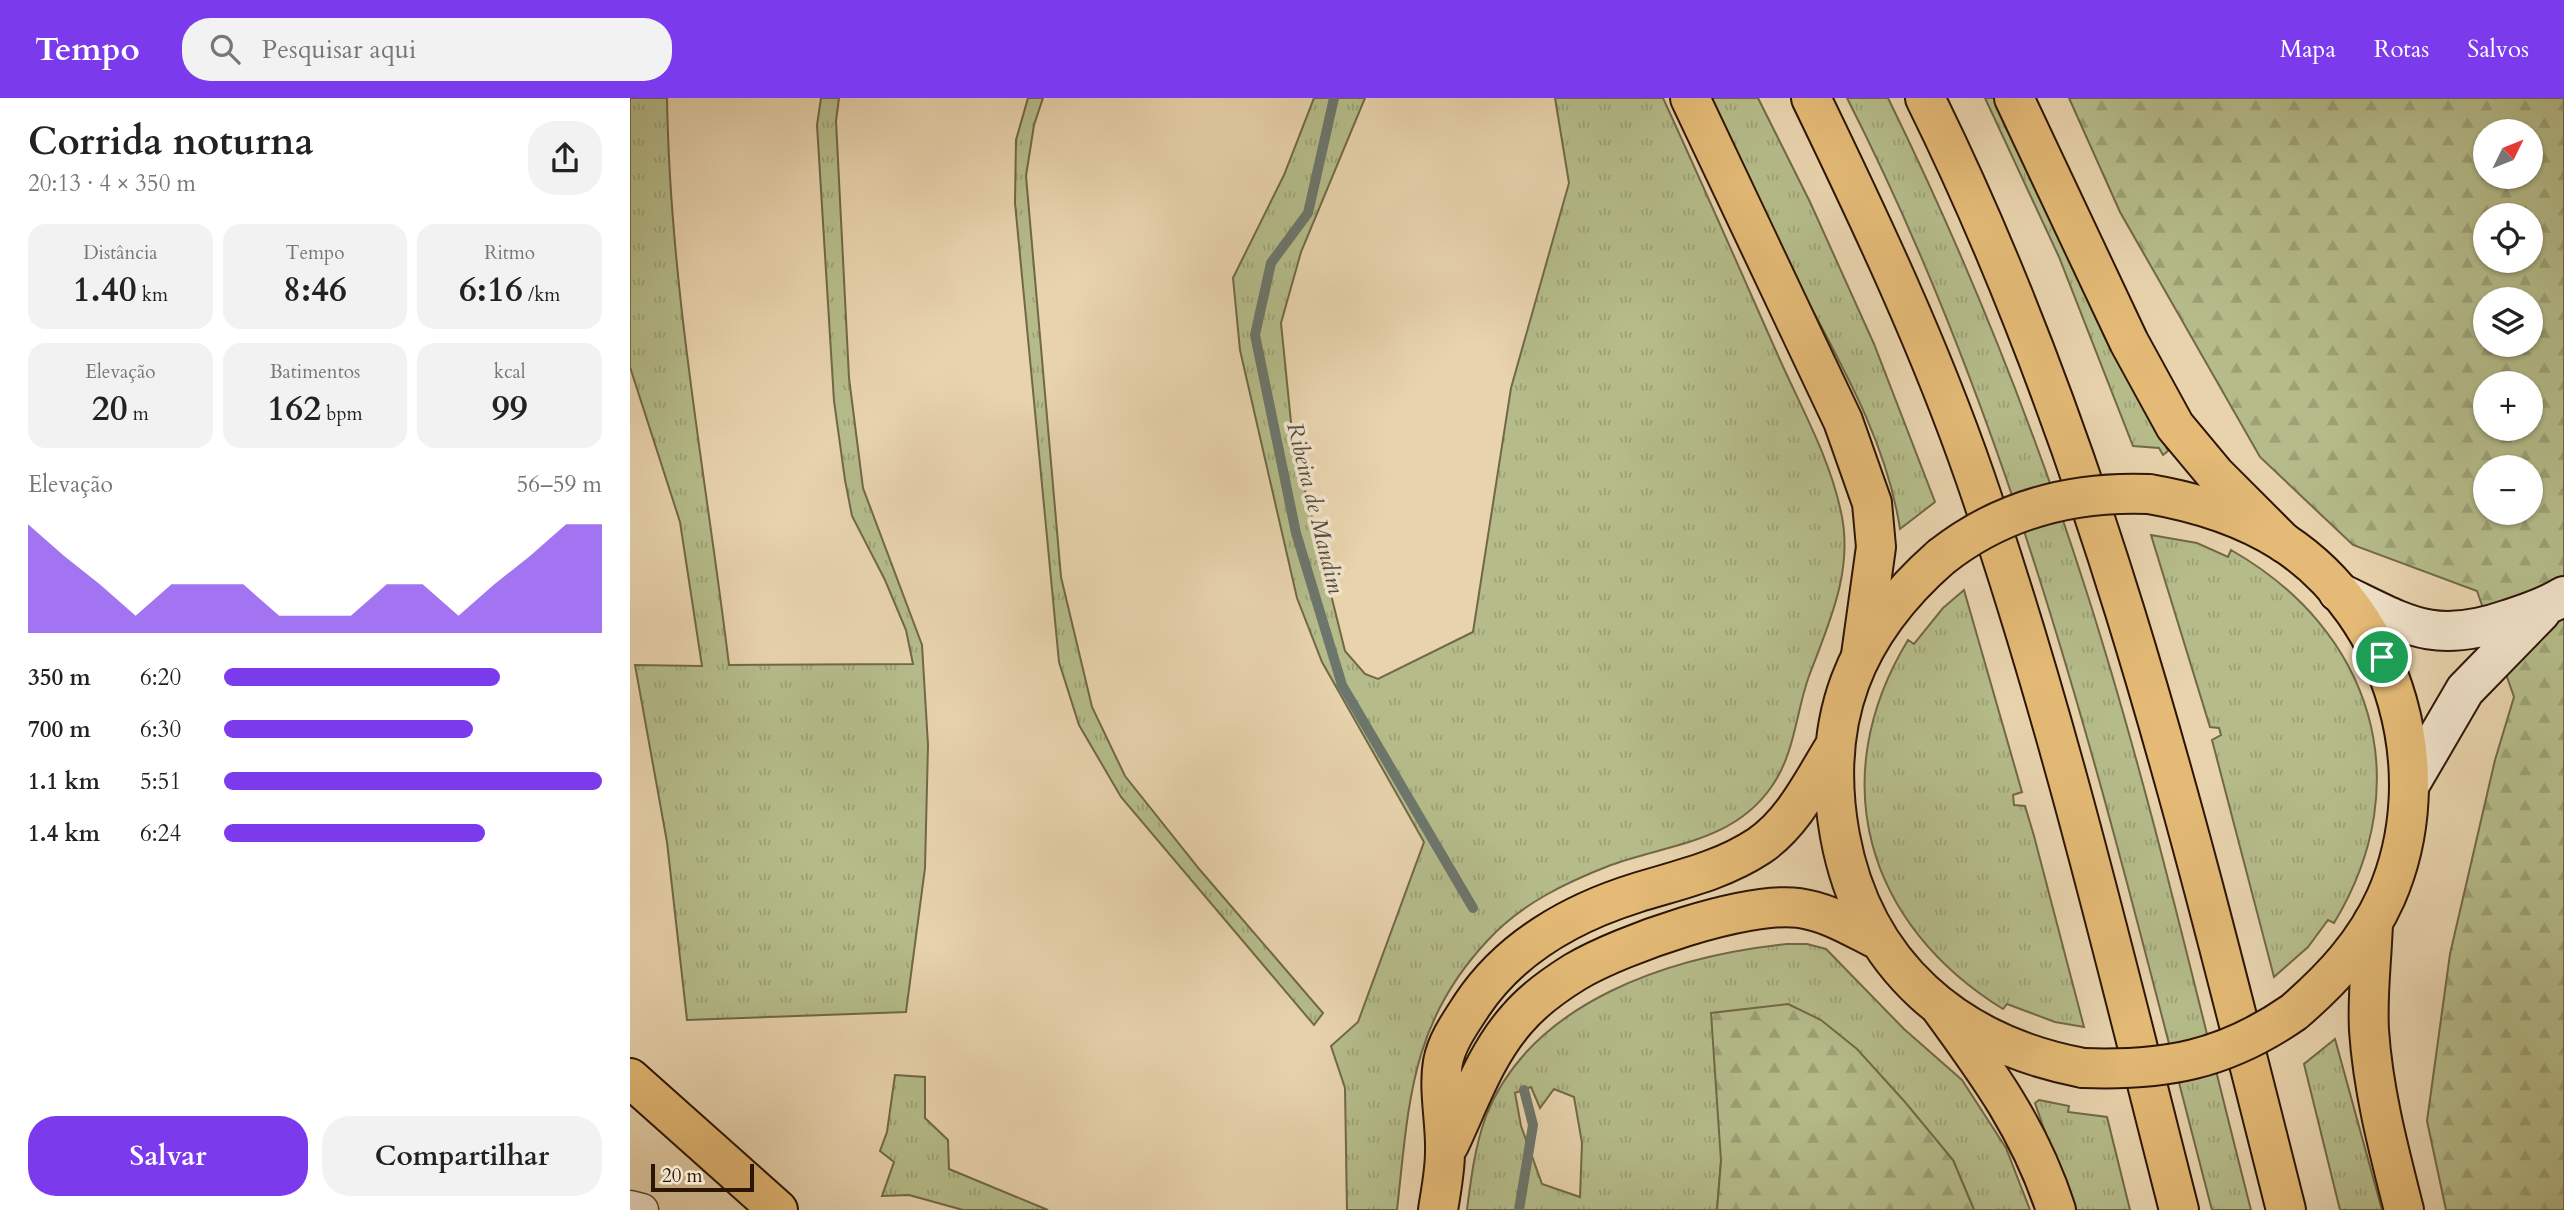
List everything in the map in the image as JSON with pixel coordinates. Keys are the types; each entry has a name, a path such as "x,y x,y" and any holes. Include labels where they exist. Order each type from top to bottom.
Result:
{"main road":[{"path":"1690,98 1843,421 1872,503 1876,547 1861,656"},
{"path":"1811,98 1880,244 1929,359 1991,525 2070,789 2179,1210"},
{"path":"1925,98 1983,220 2019,305 2119,587 2166,750 2286,1210"},
{"path":"2014,98 2129,342 2175,426 2215,474 2284,543 2319,571 2368,632 2392,681 2406,739 2409,786 2404,833 2396,867 2373,922 2352,954 2294,1013 2254,1037 2198,1060 2162,1067 2083,1068 2007,1047 1981,1035 1940,1007 1907,977 1878,940 1856,896 1843,853 1833,795 1833,749 1849,684 1861,656 1896,601 1941,557 1993,523 2047,503 2103,493 2148,494 2221,511 2284,543"},
{"path":"2337,592 2412,626 2447,633 2479,630 2556,601"},
{"path":"2409,786 2465,690 2556,601"},
{"path":"1438,1210 1446,1154 1443,1062 1457,1028 1499,972 1535,940 1568,920 1634,894 1704,874 1761,844 1782,826 1833,749"},
{"path":"1446,1154 1482,1074 1510,1028 1550,989 1598,960 1690,927 1782,906 1831,916 1878,940"},
{"path":"2373,922 2369,1002 2372,1059 2389,1152 2404,1210"},
{"path":"1940,1007 2012,1109 2029,1139 2056,1210"},
{"path":"630,1078 778,1210"}],"street":[{"path":"630,1207 642,1210"}],"green space":[{"path":"630,98 667,98 682,312 729,665 913,664 906,630 885,580 852,516 834,401 817,125 821,98 839,98 836,121 849,378 863,488 922,645 928,745 925,868 906,1012 687,1020 667,842 635,665 702,666 680,522 630,367"},
{"path":"1028,98 1043,98 1034,125 1026,176 1061,577 1092,707 1125,776 1200,870 1323,1013 1314,1025 1121,797 1079,725 1059,662 1015,203 1016,140"},
{"path":"1314,98 1365,98 1301,252 1281,323 1293,442 1345,651 1365,674 1378,679 1473,632 1511,388 1569,183 1555,98 1663,98 1823,454 1836,492 1844,534 1842,575 1837,596 1809,676 1786,760 1772,786 1757,805 1720,830 1699,839 1611,865 1578,879 1515,915 1489,939 1463,970 1443,1001 1428,1033 1411,1099 1397,1210 1347,1210 1345,1088 1331,1046 1358,1022 1424,842 1322,662 1297,598 1240,350 1233,278 1284,175"},
{"path":"1708,98 1758,98 1810,202 1874,344 1935,502 1900,529 1883,462 1857,398 1771,231"},
{"path":"1847,98 1888,98 1971,279 2043,464 2086,590 2132,743 2251,1210 2212,1210 2100,784 2015,504 1966,367 1910,231"},
{"path":"1985,98 1995,98 2168,451 2163,455 2159,448 2133,446 2059,257"},
{"path":"2069,98 2564,98 2564,1210 2446,1210 2427,1121 2450,954 2495,760 2514,697 2477,591 2353,545 2260,457 2120,212"},
{"path":"2151,535 2197,543 2228,557 2231,550 2279,583 2319,622 2348,666 2368,713 2376,764 2374,816 2360,869 2334,923 2328,920 2308,947 2274,977 2212,740 2221,735 2219,728 2210,727"},
{"path":"1964,590 2022,792 2013,795 2014,805 2025,806 2084,1027 2055,1022 2007,1004 2003,1009 1956,975 1919,936 1891,892 1873,846 1865,796 1868,745 1882,693 1908,640 1914,644 1943,608"},
{"path":"1787,944 1807,944 1826,949 1904,1029 1962,1080 2006,1148 2030,1210 1974,1210 1953,1160 1721,1161 1717,1210 1467,1210 1476,1150 1486,1116 1507,1076 1536,1042 1571,1014 1611,991 1654,973 1743,950","holes":["1531,1087 1540,1108 1554,1089 1574,1097 1582,1143 1580,1197 1542,1184 1521,1126 1515,1093"]},
{"path":"1788,1004 1821,1020 1857,1049 1905,1102 1953,1160 1974,1210 1717,1210 1721,1161 1711,1013"},
{"path":"2335,1039 2382,1210 2340,1210 2304,1064"},
{"path":"895,1075 925,1077 925,1118 948,1140 949,1169 1048,1210 963,1210 909,1195 882,1196 894,1162 880,1151 887,1132"},
{"path":"2039,1100 2069,1106 2068,1112 2107,1117 2130,1210 2072,1210 2035,1103"}],"waterway":[{"name":"Ribeira de Mandim","path":"1334,98 1308,213 1271,263 1255,335 1296,533 1342,685 1473,908"},
{"name":"Ribeira de Mandim","path":"1519,1210 1533,1125 1524,1090"}],"route":[{"path":"2103,493 2148,494 2221,511 2284,543 2319,571 2355,613 2382,657 2392,681 2406,739 2409,786 2404,833 2396,867 2373,922 2352,954 2327,983 2294,1013 2254,1037 2198,1060 2162,1067 2083,1068 2034,1057 1981,1035 1940,1007 1907,977 1878,940 1866,918 1843,853 1833,795 1833,749 1849,684 1875,631 1896,601 1921,574 1956,544 1993,523 2014,513 2058,500 2103,493"}]}
